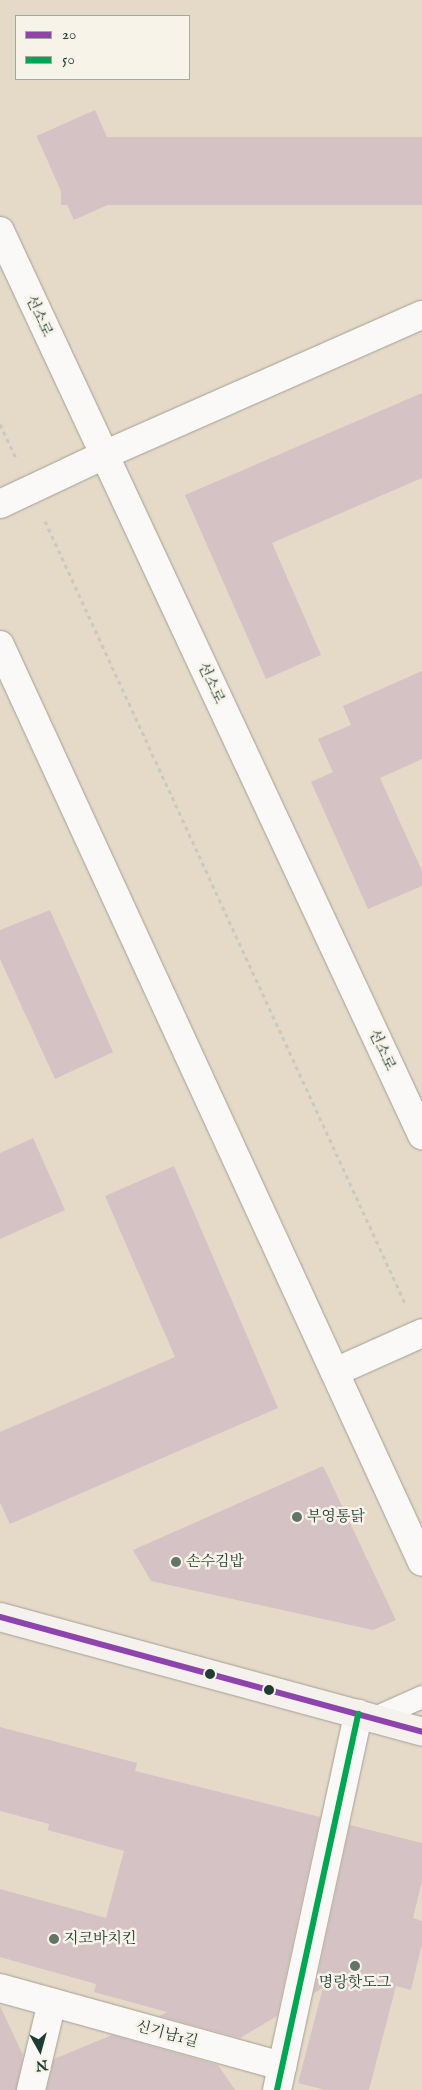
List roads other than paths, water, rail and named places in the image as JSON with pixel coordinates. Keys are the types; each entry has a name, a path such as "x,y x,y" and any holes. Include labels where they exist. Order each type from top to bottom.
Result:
{"street":[{"name":"선소로","path":"2,240 422,1135"},
{"path":"0,504 104,455 422,315"},
{"path":"0,645 422,1562"},
{"path":"335,1372 421,1334"},
{"path":"0,1617 422,1732"},
{"path":"279,2078 367,1716"},
{"name":"신기남1길","path":"0,1988 52,2002 279,2078"},
{"path":"31,2090 52,2002"}],"lane":[{"path":"367,1716 422,1697"}],"place":[{"name":"부영통닭","path":"297,1517"},
{"name":"손수김밥","path":"176,1562"},
{"name":"지코바치킨","path":"54,1939"},
{"name":"명랑핫도그","path":"355,1966"}]}
